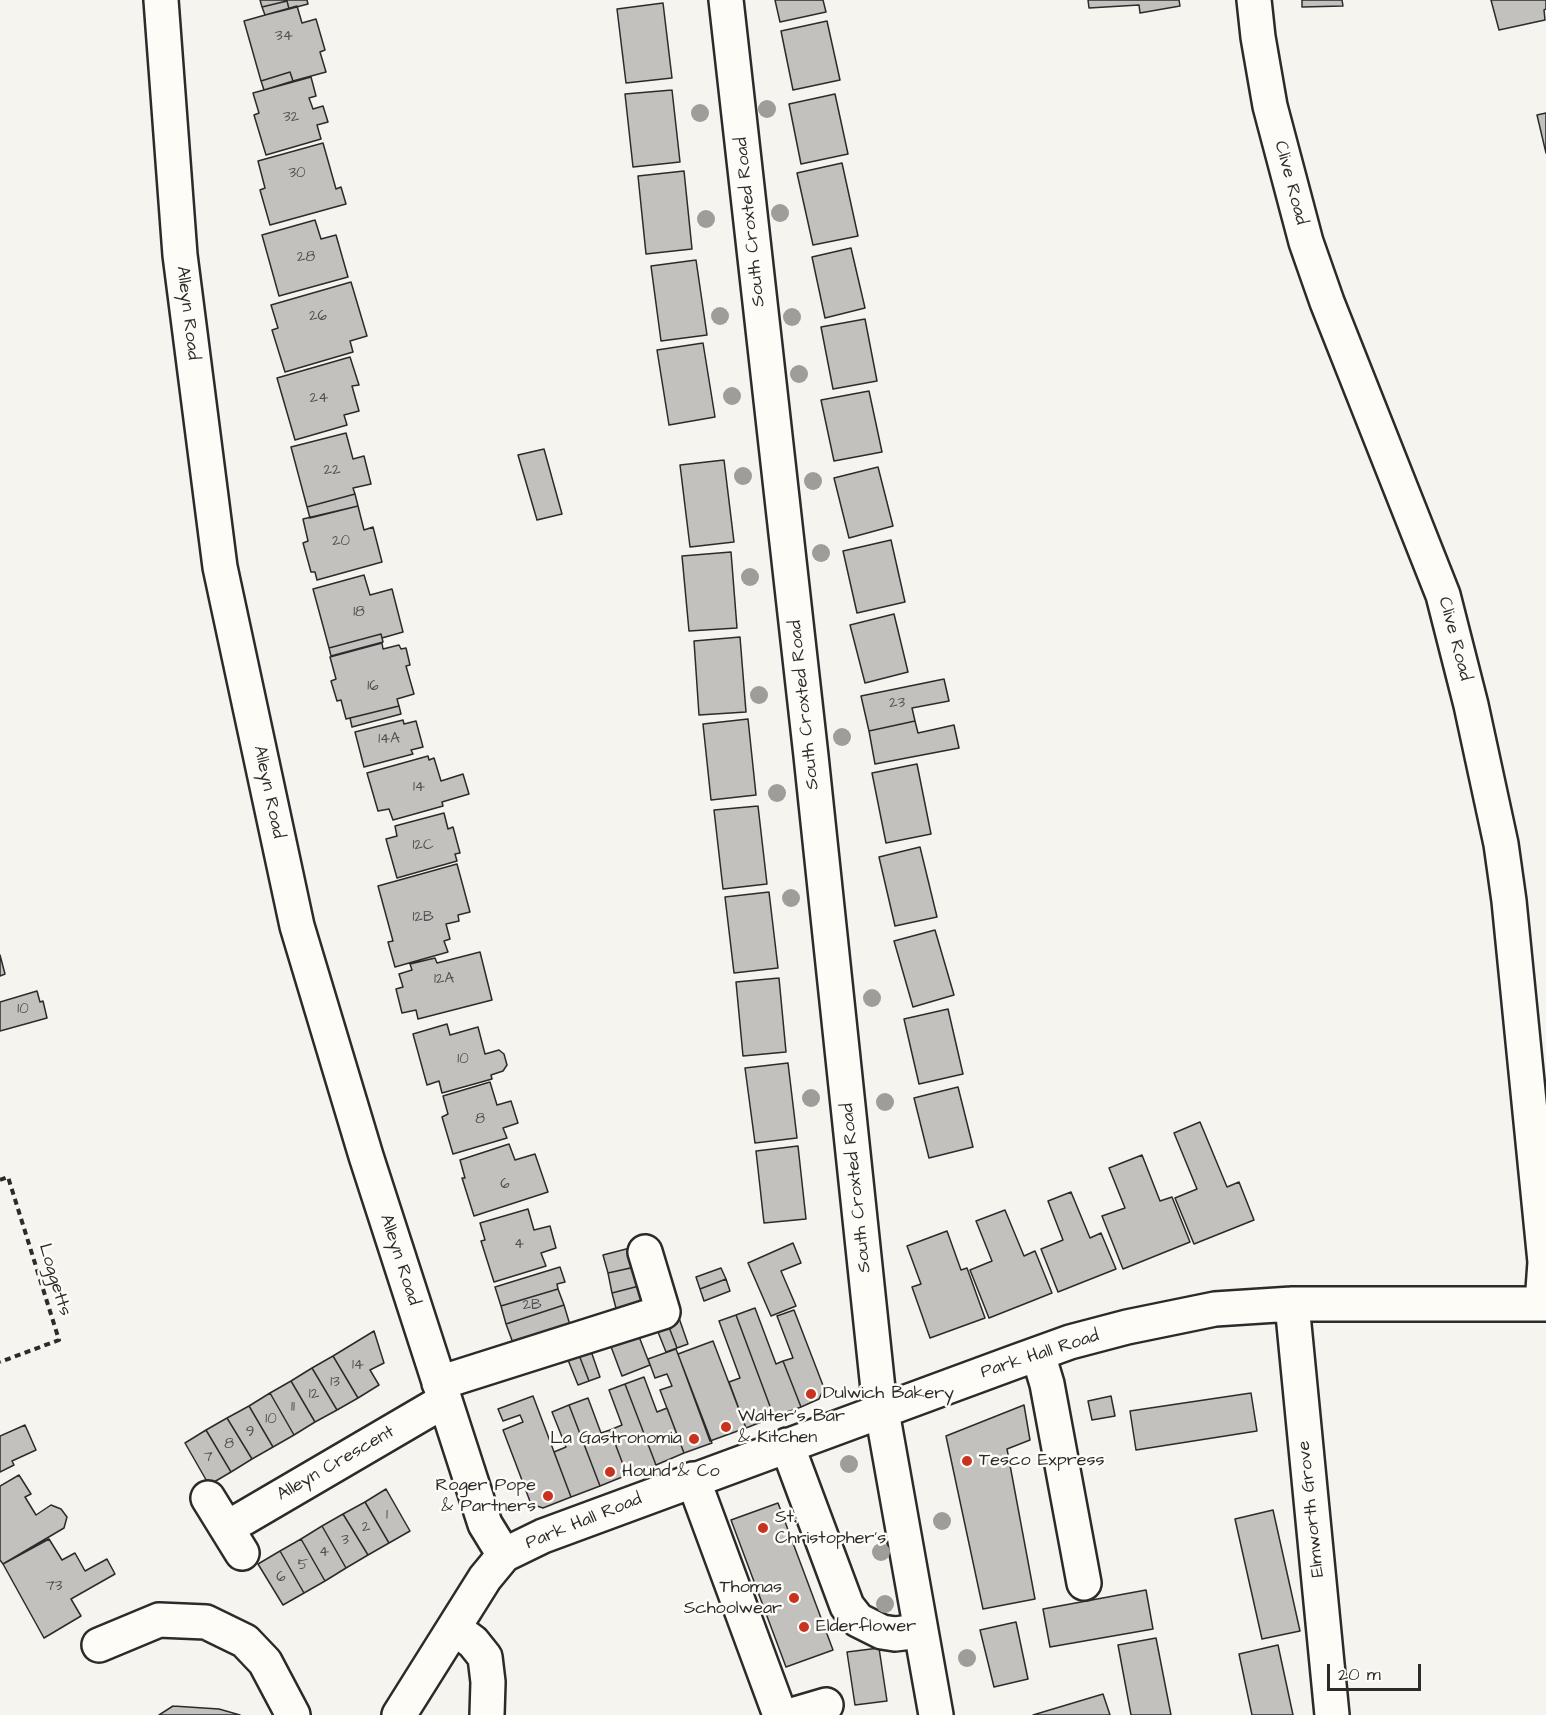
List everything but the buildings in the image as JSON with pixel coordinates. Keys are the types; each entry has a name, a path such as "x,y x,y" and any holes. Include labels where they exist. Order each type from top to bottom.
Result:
{"street":[{"name":"Alleyn Road","path":"161,0 180,255 220,567 297,926 366,1156 485,1524 504,1555"},
{"name":"South Croxted Road","path":"726,0 812,756 881,1410 936,1715"},
{"name":"Clive Road","path":"1254,0 1270,106 1306,242 1364,398 1443,595 1471,705 1501,844 1509,901 1545,1262 1544,1304"},
{"name":"Alleyn Crescent","path":"208,1498 234,1541 442,1392 663,1312 645,1252"},
{"name":"Park Hall Road","path":"399,1715 485,1578 504,1555 543,1536 693,1479 1070,1342 1127,1327 1215,1309 1292,1304 1544,1304"},
{"name":"Elmworth Grove","path":"1292,1304 1332,1715"},
{"path":"1038,1354 1047,1384 1084,1583"},
{"path":"787,1444 847,1606 858,1620 882,1632 895,1634 920,1631"},
{"path":"693,1479 780,1715"},
{"path":"99,1645 159,1620 206,1622 245,1641 265,1662 292,1715"},
{"path":"454,1628 474,1642 485,1657 488,1682 487,1715"},
{"path":"792,1715 826,1705"}],"path":[{"name":"Loggetts","path":"0,1180 8,1177 59,1340 0,1362"}],"place":[{"name":"Dulwich Bakery","path":"811,1394"},
{"name":"Walter's Bar & Kitchen","path":"726,1427"},
{"name":"La Gastronomia","path":"694,1439"},
{"name":"Tesco Express","path":"967,1461"},
{"name":"Hound & Co","path":"610,1472"},
{"name":"Roger Pope & Partners","path":"548,1496"},
{"name":"St. Christopher's","path":"763,1528"},
{"name":"Thomas Schoolwear","path":"794,1598"},
{"name":"Elderflower","path":"804,1627"}]}
